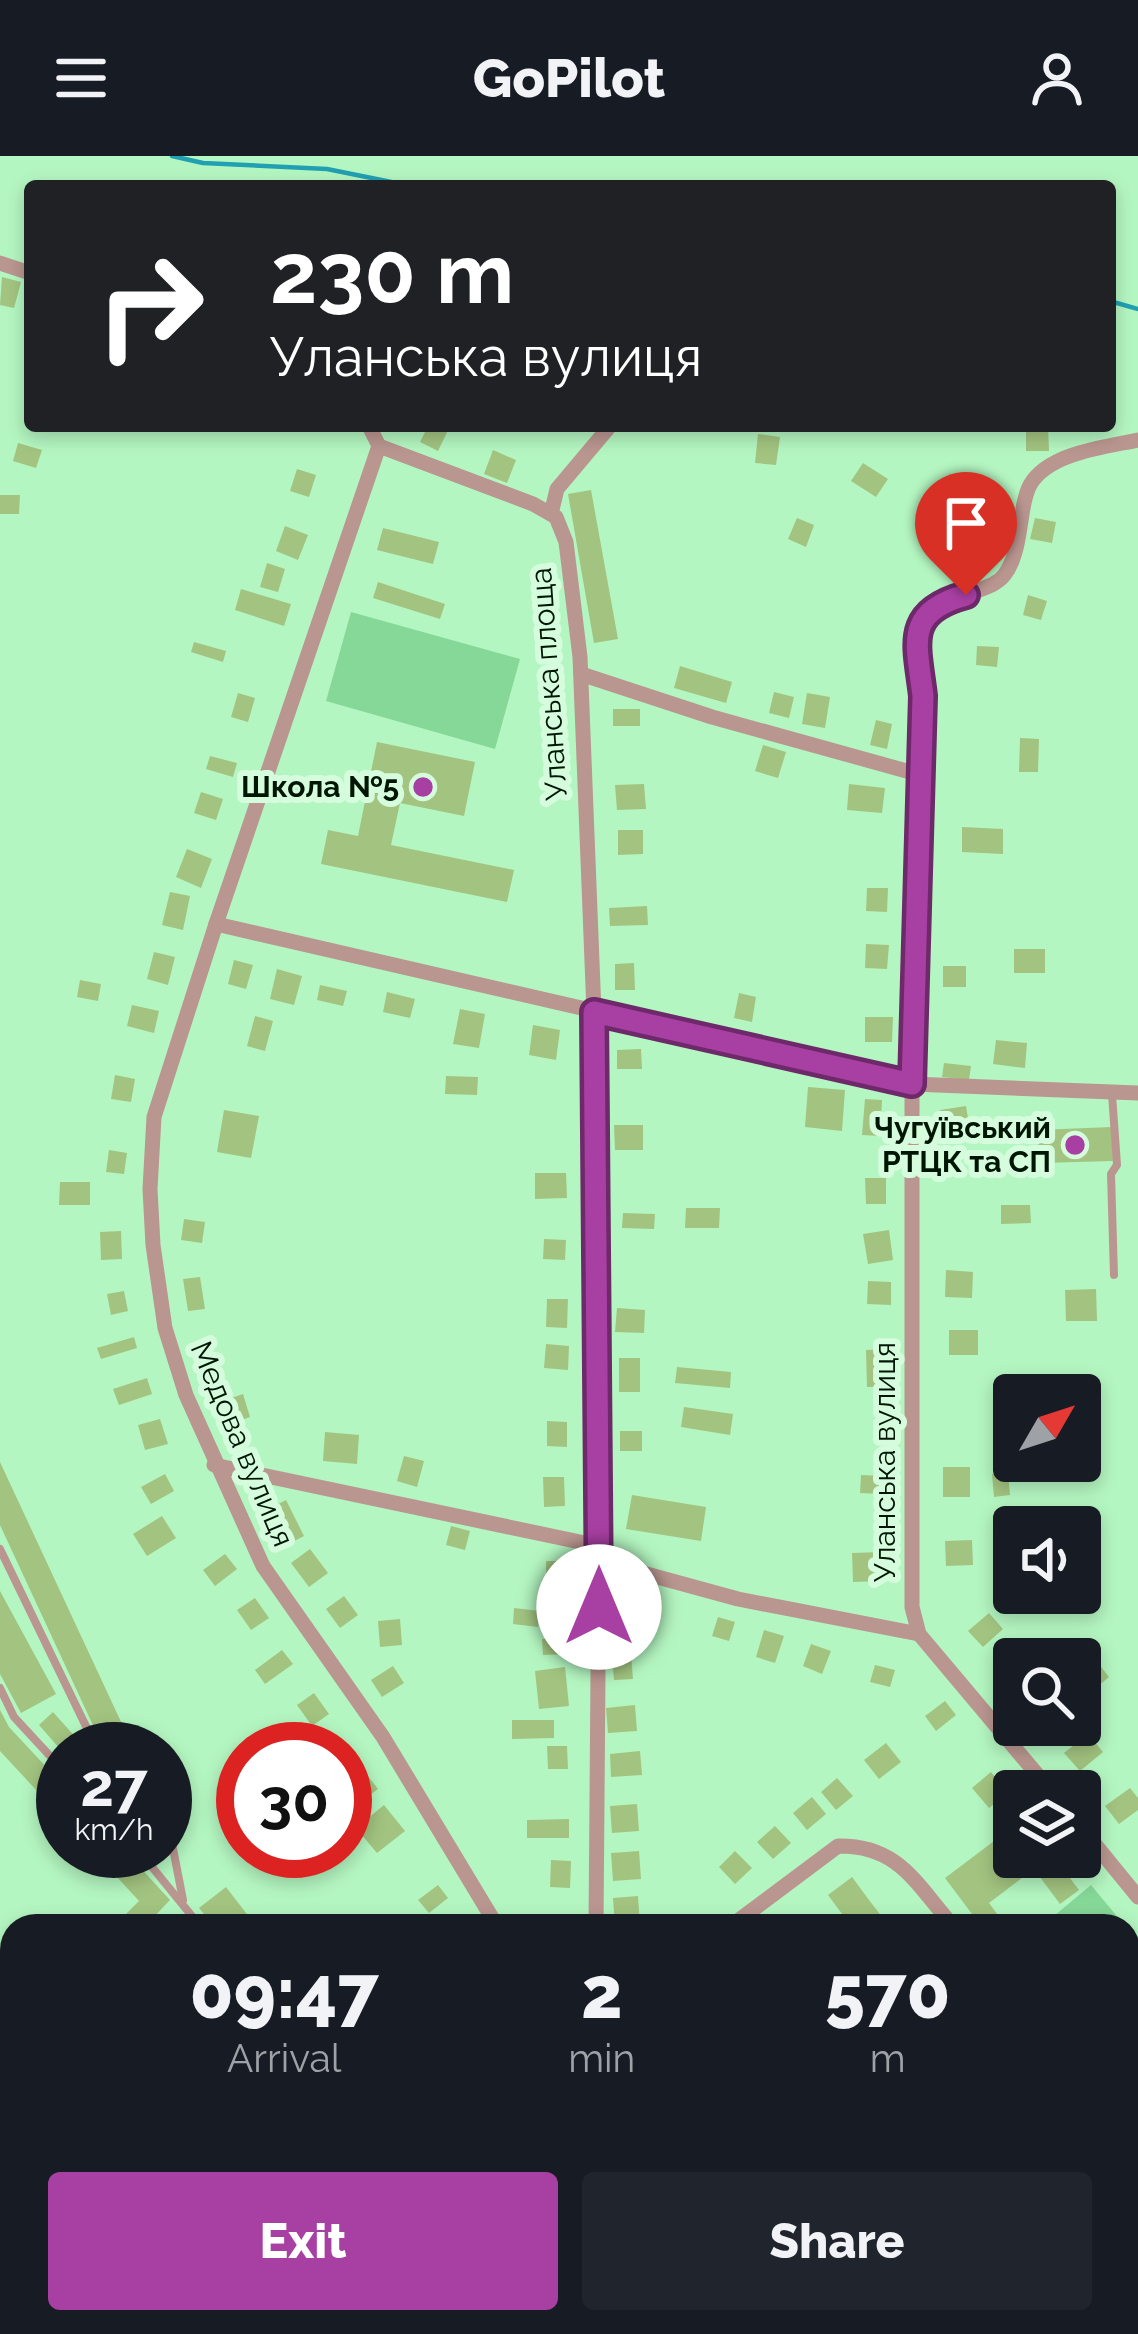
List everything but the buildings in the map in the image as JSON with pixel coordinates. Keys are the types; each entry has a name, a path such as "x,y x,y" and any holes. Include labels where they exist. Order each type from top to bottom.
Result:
{"street":[{"path":"372,432 379,446 551,514 556,489 605,432"},
{"name":"Уланська вулиця","path":"919,1634 912,1607 912,1084 923,696 915,633 942,602 997,583 1007,571 1016,550 1026,491 1035,477 1090,450 1138,440"},
{"path":"379,446 215,924 912,1084 1138,1093"},
{"name":"Уланська площа","path":"551,514 566,542 580,674 594,1012 599,1554 596,1914"},
{"path":"580,674 712,717 921,775"},
{"name":"Медова вулиця","path":"215,924 154,1117 153,1245 165,1328 214,1465 262,1566 382,1737 490,1914"},
{"path":"214,1465 599,1554 738,1599 919,1634 1033,1770"},
{"path":"747,1914 838,1846 876,1848 896,1862 942,1914"},
{"path":"1101,1852 1138,1897"}],"lane":[{"path":"1112,1093 1117,1165 1111,1174 1114,1275"},
{"path":"0,1549 84,1722"},
{"path":"0,1688 14,1718 36,1741"},
{"path":"162,1878 191,1914"},
{"path":"179,1878 184,1905"}],"green space":[{"path":"351,612 520,659 495,749 326,701"},
{"path":"1091,1885 1115,1914 1056,1914"}],"waterway":[{"path":"172,156 203,163 327,169 381,180"},
{"path":"1116,303 1138,309"}],"place":[{"name":"Школа №5","path":"423,787"},
{"name":"Чугуївський РТЦК та СП","path":"1075,1145"}],"route":[{"path":"599,1607 594,1012 912,1084 923,696 915,633 942,602 966,595"}]}
